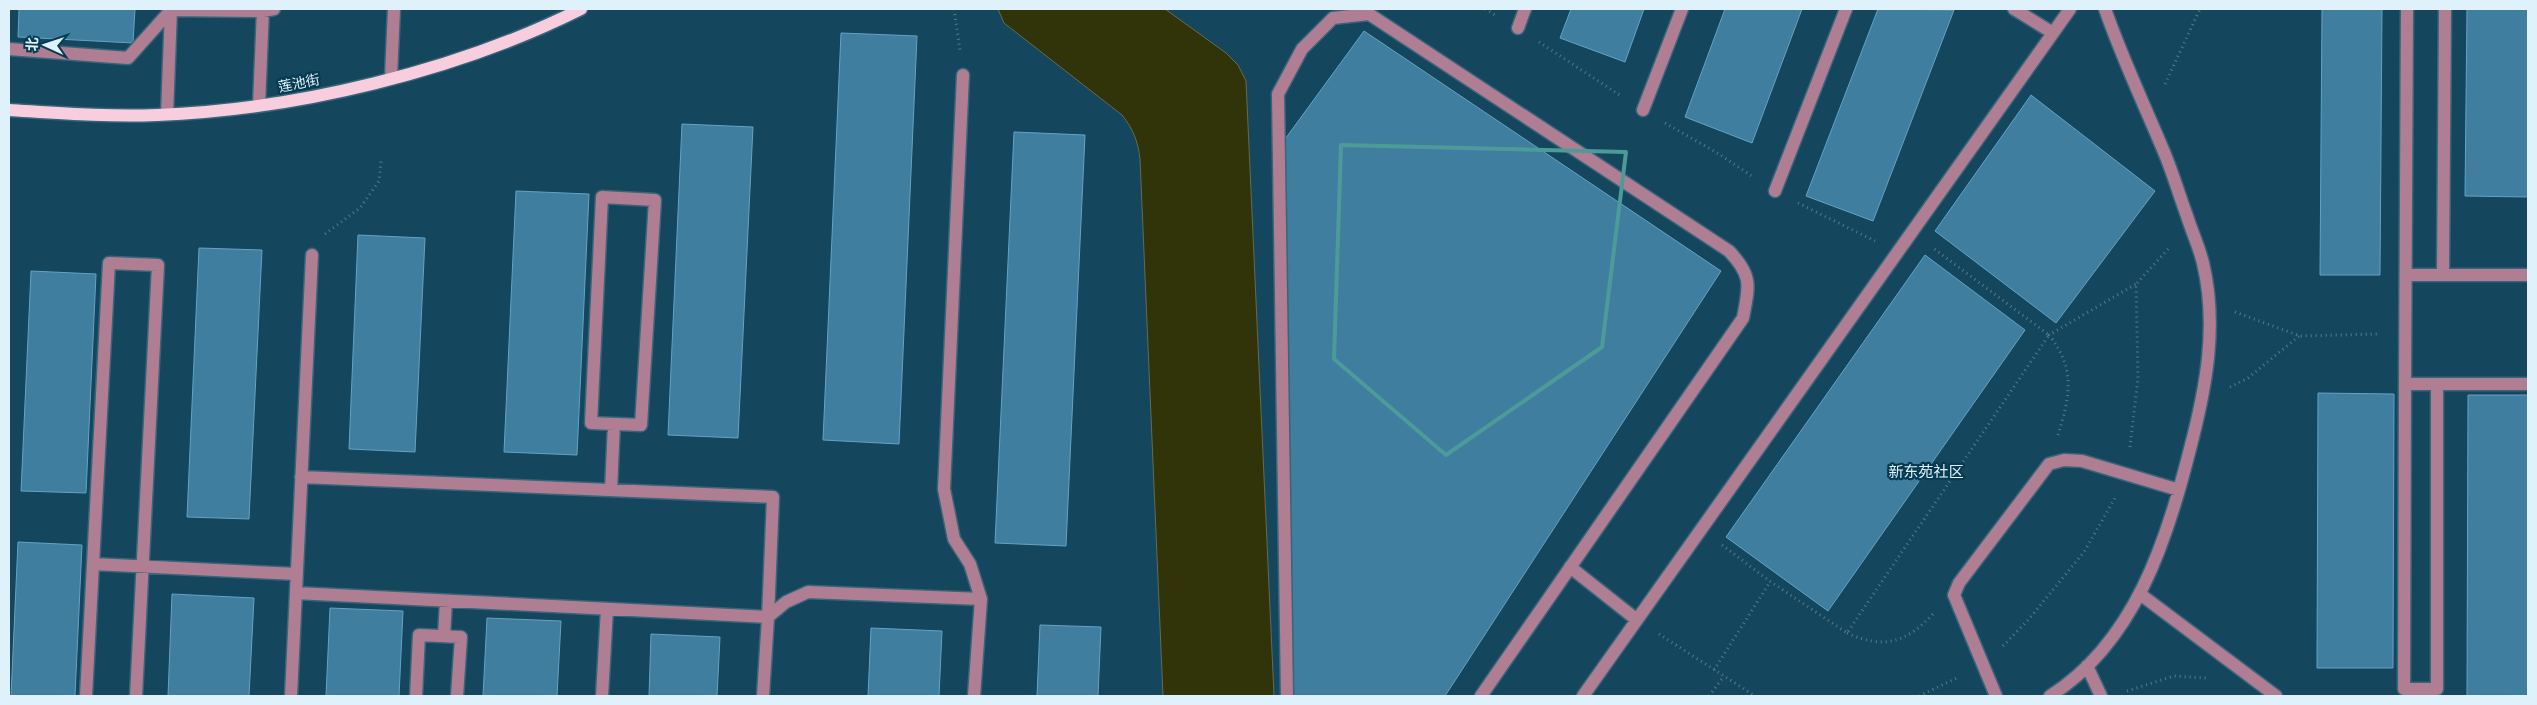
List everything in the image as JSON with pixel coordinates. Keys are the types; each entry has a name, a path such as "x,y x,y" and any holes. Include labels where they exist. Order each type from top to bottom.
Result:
{"main road":[{"name":"莲池街","path":"9,110 81,114 167,114 288,101 444,64 508,42 581,9"}],"street":[{"path":"390,77 394,9"},
{"path":"1518,28 1525,9"},
{"path":"1643,110 1682,9"},
{"path":"1775,191 1846,9"},
{"path":"2014,9 2053,33"},
{"path":"1583,696 2070,9"},
{"path":"2050,696 2072,682 2110,640 2140,594 2164,542 2203,400 2210,347 2209,302 2203,263 2165,153 2121,57 2105,9"},
{"path":"2407,9 2404,690 2421,693 2437,689 2437,384"},
{"path":"2443,275 2445,9"},
{"path":"167,114 171,10"},
{"path":"9,49 128,58 171,10 266,10 259,105"},
{"path":"1287,696 1278,94 1302,49 1333,18 1369,14 1729,252 1741,264 1749,286 1743,318 1481,696"},
{"path":"963,75 944,489 954,540 970,564 980,598 974,696"},
{"path":"602,197 655,200 641,425 614,424 591,423 602,197"},
{"path":"291,696 312,255"},
{"path":"86,696 109,262 158,265 136,696"},
{"path":"2406,275 2528,275"},
{"path":"2405,384 2528,384"},
{"path":"611,490 614,424"},
{"path":"1996,696 1954,594 1959,583 2049,464 2064,460 2082,461 2179,490"},
{"path":"301,477 773,497 768,617 762,696"},
{"path":"93,564 297,574"},
{"path":"1570,567 1637,620"},
{"path":"296,593 768,617 786,602 808,592 980,598"},
{"path":"2140,594 2261,690 2276,696"},
{"path":"444,636 446,600"},
{"path":"602,696 607,609"},
{"path":"416,696 419,635 461,637 457,696"},
{"path":"2086,666 2101,696"}],"path":[{"path":"954,9 963,75"},
{"path":"1485,9 1518,28 1643,110 1719,154 1775,191 1897,253"},
{"path":"2149,119 2200,9"},
{"path":"312,255 314,242 360,208 379,181 381,161"},
{"path":"1912,232 2049,335 2062,351 2069,375 2063,420 2049,464"},
{"path":"1847,633 2049,335 2136,284"},
{"path":"2209,302 2300,336 2405,334"},
{"path":"2203,400 2248,378 2300,336"},
{"path":"1702,529 1771,582 1847,633 1872,640 1901,639 1912,635 1954,594"},
{"path":"1714,670 1771,582"},
{"path":"1637,620 1755,696"},
{"path":"1709,696 1724,676"},
{"path":"2121,693 2156,680 2174,676 2215,679"}],"highlighted area":[{"path":"1341,145 1626,152 1602,347 1446,455 1334,359"}],"shaded area":[{"path":"998,9 1165,9 1226,53 1238,65 1246,81 1274,696 1163,696 1138,146 1132,130 1122,115 1004,23"}],"building":[{"path":"19,9 135,9 133,43 18,37"},
{"path":"1571,9 1644,9 1625,62 1560,38"},
{"path":"1725,9 1802,9 1752,143 1685,117"},
{"path":"1878,9 1954,10 1873,221 1806,196"},
{"path":"2322,9 2382,9 2380,275 2320,275"},
{"path":"2467,9 2528,9 2528,197 2465,196"},
{"path":"1364,31 1721,271 1445,696 1290,696 1280,146"},
{"path":"841,33 917,36 899,444 823,440"},
{"path":"2031,95 2155,191 2056,323 1935,231"},
{"path":"682,124 753,127 738,438 668,435"},
{"path":"1014,132 1085,135 1066,546 995,543"},
{"path":"516,191 589,194 577,455 504,452"},
{"path":"358,235 425,238 415,452 349,449"},
{"path":"199,248 262,250 249,519 187,517"},
{"path":"1925,255 2025,330 1828,611 1726,537"},
{"path":"31,271 96,274 86,493 21,491"},
{"path":"2318,393 2394,394 2393,668 2317,668"},
{"path":"2468,395 2528,395 2528,696 2467,696"},
{"path":"18,542 82,545 75,696 11,696"},
{"path":"172,594 254,598 249,696 168,696"},
{"path":"330,608 403,611 399,696 326,696"},
{"path":"487,618 561,621 557,696 483,696"},
{"path":"1040,625 1101,627 1098,696 1037,696"},
{"path":"871,628 942,631 939,696 868,696"},
{"path":"651,634 720,637 717,696 649,696"}],"district":[{"name":"新东苑社区","path":"1926,472"}]}
